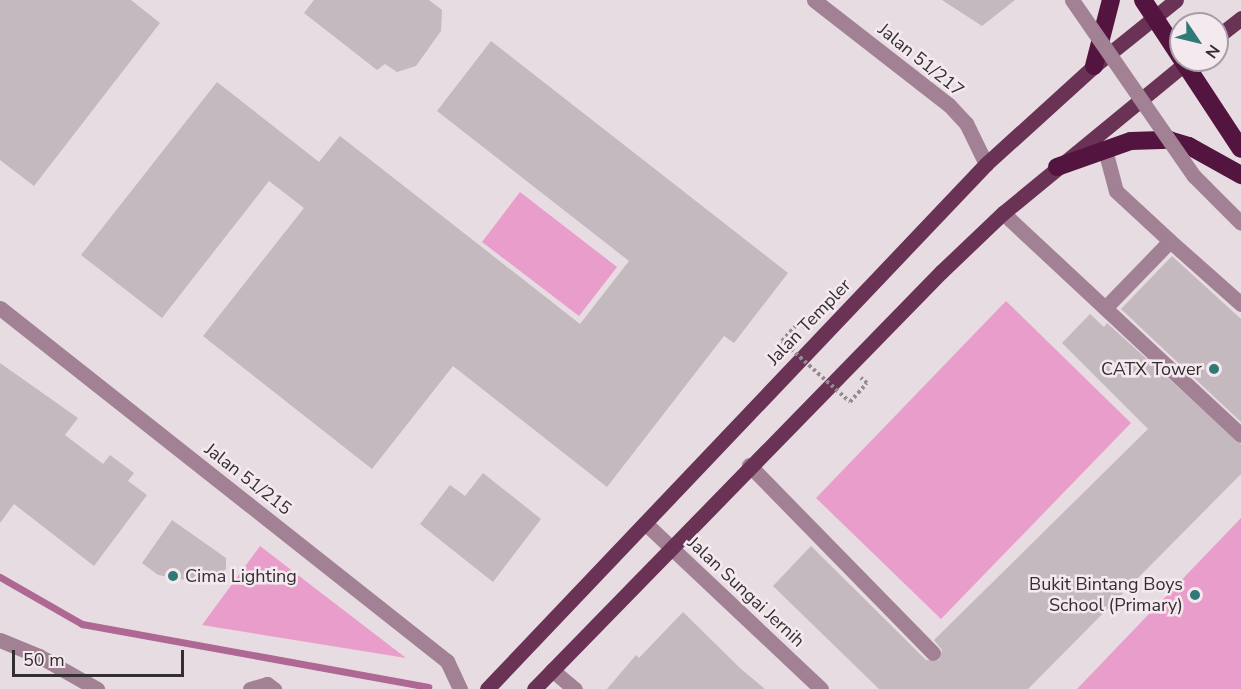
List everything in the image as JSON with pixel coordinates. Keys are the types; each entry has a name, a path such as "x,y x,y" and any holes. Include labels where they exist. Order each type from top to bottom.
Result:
{"highway":[{"path":"1094,66 1111,0"},
{"path":"1143,0 1169,38"},
{"path":"1192,72 1241,149"},
{"path":"1057,167 1131,141 1169,140 1189,146 1241,175"}],"main road":[{"name":"Jalan Templer","path":"487,689 986,165 1094,66 1176,0"},
{"path":"1229,28 1241,18"},
{"path":"534,689 749,465 1003,213 1174,72"}],"street":[{"name":"Jalan 51/217","path":"814,0 949,105 966,123 986,165"},
{"path":"1072,0 1194,176 1241,223"},
{"path":"1105,150 1116,191 1241,304"},
{"path":"1003,213 1241,435"},
{"path":"1105,308 1170,241"},
{"name":"Jalan 51/215","path":"0,308 447,661 460,689"},
{"path":"749,465 933,653"},
{"name":"Jalan Sungai Jernih","path":"645,523 821,689"},
{"path":"0,640 39,656 97,689"},
{"path":"552,670 575,689"},
{"path":"250,689 267,684 274,689"}],"path":[{"path":"799,322 782,341 849,402 867,383"}],"shaded area":[{"path":"520,192 617,267 579,316 482,242"},
{"path":"1006,301 1131,423 941,619 816,498"},
{"name":"Bukit Bintang Boys School (Primary)","path":"1241,518 1241,689 1077,689"},
{"path":"260,546 406,658 202,625"}],"building":[{"path":"0,0 131,0 160,23 34,186 0,160"},
{"path":"314,0 429,0 442,10 441,31 416,66 397,72 385,64 377,70 304,13"},
{"path":"942,0 1015,0 982,26"},
{"path":"491,41 788,273 734,343 724,336 607,487 453,366 372,469 203,336 304,208 269,181 162,318 81,255 217,82 319,162 340,136 580,324 629,261 437,111"},
{"name":"CATX Tower","path":"1172,256 1241,319 1241,422 1121,309"},
{"path":"1090,314 1104,327 1107,323 1241,444 1241,474 1028,689 879,689 773,586 811,546 926,660 939,660 942,650 934,640 1148,429 1062,343"},
{"path":"0,363 78,418 65,435 103,464 110,455 134,473 128,481 147,495 94,566 14,504 0,523"},
{"path":"483,473 541,519 493,582 420,524 450,485 465,496"},
{"path":"172,520 226,558 226,569 209,584 158,575 142,563"},
{"path":"683,612 741,669 765,689 607,689 636,655 639,658"}],"waterway":[{"path":"0,577 82,624 428,687"}],"place":[{"name":"CATX Tower","path":"1214,369"},
{"name":"Cima Lighting","path":"173,576"},
{"name":"Bukit Bintang Boys School (Primary)","path":"1195,595"}]}
